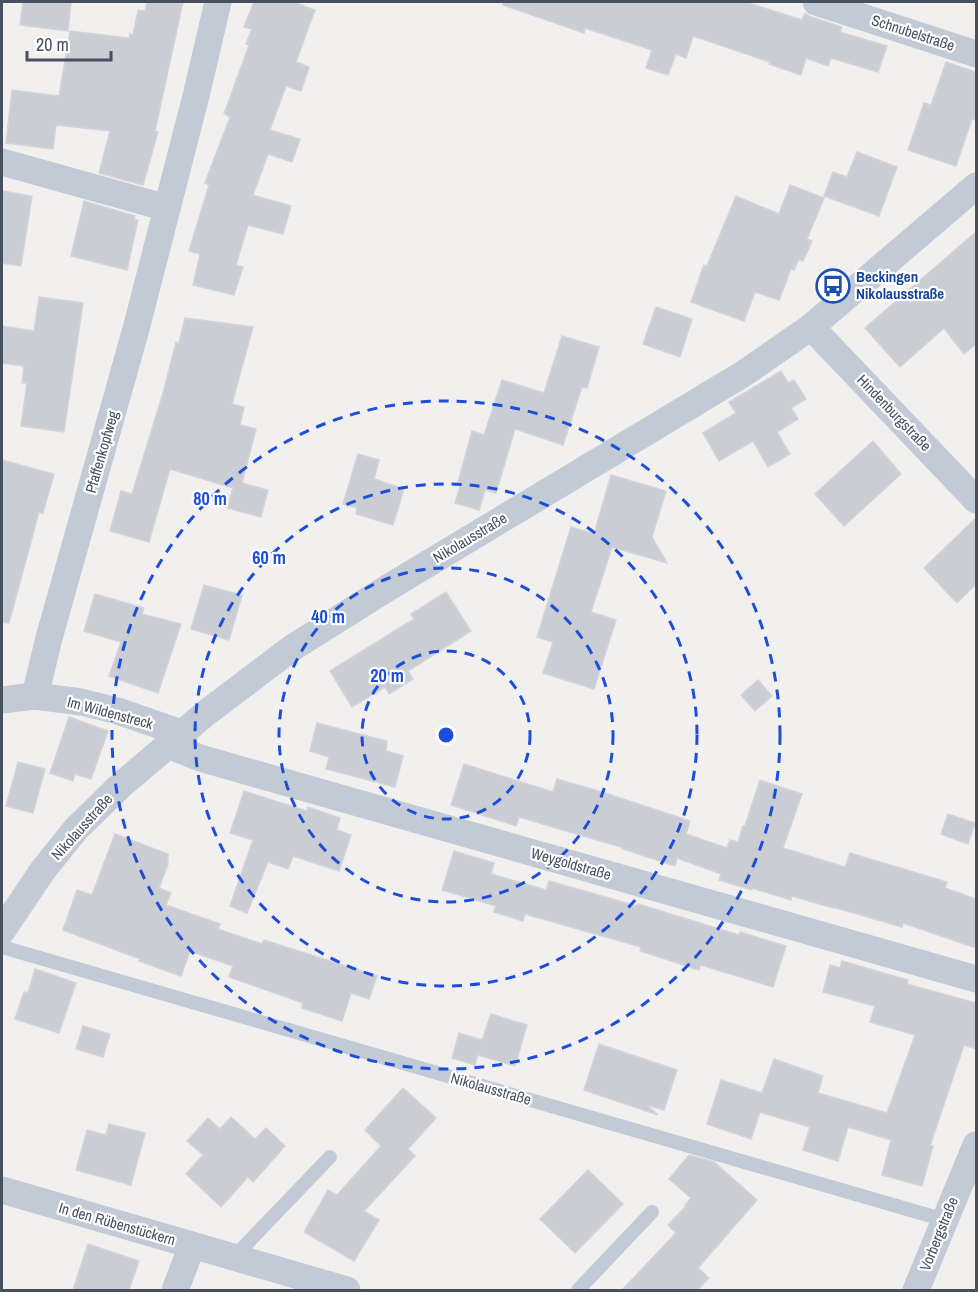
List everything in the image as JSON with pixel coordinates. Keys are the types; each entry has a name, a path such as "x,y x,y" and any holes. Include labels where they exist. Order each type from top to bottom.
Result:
{"street":[{"name":"Pfaffenkopfweg","path":"35,696 49,638 136,329 218,2"},
{"name":"Schnubelstraße","path":"816,2 976,54"},
{"path":"2,162 167,208"},
{"name":"Nikolausstraße","path":"2,931 43,870 76,829 120,786 174,739 292,648 743,374 811,327 976,186"},
{"name":"Hindenburgstraße","path":"811,327 976,500"},
{"name":"Im Wildenstreck","path":"2,700 35,696 81,702 109,709 174,739"},
{"name":"Weygoldstraße","path":"174,739 211,762 976,979"},
{"name":"Vorbergstraße","path":"916,1290 976,1145"},
{"name":"In den Rübenstückern","path":"2,1190 347,1290"},
{"path":"175,1290 192,1246"}],"lane":[{"name":"Nikolausstraße","path":"2,947 945,1220"},
{"path":"234,1258 330,1157"},
{"path":"578,1290 652,1212"}],"building":[{"path":"23,2 71,2 68,31 20,25"},
{"path":"147,2 183,2 155,131 158,132 143,185 99,173 110,131 56,125 53,149 6,143 12,90 59,96 70,31 129,38 130,34 133,35 138,10 145,11"},
{"path":"254,2 293,2 315,10 296,62 309,67 301,91 286,86 270,130 300,139 292,162 268,154 253,195 291,206 283,234 248,225 236,265 243,267 234,295 193,285 200,254 189,251 209,185 205,183 230,117 224,114 249,45 246,44 252,29 244,27"},
{"path":"503,2 746,2 802,20 805,13 842,27 840,32 887,46 878,72 831,58 828,66 806,58 801,75 693,36 686,58 676,54 668,75 646,68 652,50 585,28 584,33 503,5"},
{"path":"946,62 976,72 976,120 972,119 956,166 908,150 924,103 931,105"},
{"path":"857,152 897,167 879,216 824,196 833,172 847,177"},
{"path":"790,185 824,198 807,239 812,241 803,261 799,259 794,270 791,269 779,300 755,292 744,321 691,302 704,265 707,266 736,196 779,214"},
{"path":"2,191 32,196 21,266 2,263"},
{"path":"84,201 135,216 134,219 138,220 127,270 71,256"},
{"path":"976,232 976,344 964,354 944,328 900,367 865,328"},
{"path":"39,297 83,303 64,432 21,426 27,383 22,383 24,366 2,363 2,326 34,331"},
{"path":"656,307 692,319 680,357 643,344"},
{"path":"185,318 253,327 232,404 244,407 240,425 256,429 242,483 268,490 261,517 227,508 233,488 170,469 149,542 110,531 121,491 132,494"},
{"path":"562,336 599,347 587,388 582,387 563,445 515,429 496,493 485,490 479,510 455,503 461,483 458,482 472,431 484,435 502,380 544,393"},
{"path":"781,371 788,383 794,380 806,399 791,408 798,419 777,432 790,454 768,467 753,441 719,461 703,433 736,413 729,402"},
{"path":"873,441 901,474 844,526 815,494"},
{"path":"358,454 379,460 374,479 404,489 393,525 356,514 357,508 343,504"},
{"path":"2,460 54,474 43,513 39,512 9,623 2,622"},
{"path":"611,475 666,491 652,537 667,563 612,547 591,612 616,620 594,689 543,673 553,642 537,637 571,527 594,534"},
{"path":"976,518 976,584 957,603 924,568"},
{"path":"204,585 242,595 229,640 191,629"},
{"path":"446,592 471,631 408,671 413,679 389,694 385,687 352,707 330,671 414,619 411,614"},
{"path":"95,594 144,608 142,614 181,624 158,693 109,676 121,642 84,631"},
{"path":"758,680 772,696 755,711 741,695"},
{"path":"69,717 108,731 91,779 75,774 73,781 50,773"},
{"path":"317,723 387,741 386,751 403,756 395,787 326,769 329,757 310,751"},
{"path":"18,762 45,769 33,813 6,806"},
{"path":"464,764 553,792 557,779 605,793 690,821 686,834 727,848 730,840 738,842 760,780 802,794 783,848 845,867 850,853 947,882 945,888 976,899 976,948 903,923 902,927 792,896 791,900 752,888 752,890 719,880 721,874 677,858 675,866 624,848 519,817 516,826 451,805"},
{"path":"244,791 307,811 308,807 340,818 337,830 351,835 339,871 293,856 288,869 268,862 247,913 230,906 253,840 230,833"},
{"path":"948,814 975,823 968,844 941,834"},
{"path":"115,834 168,854 168,864 159,888 171,893 166,905 220,924 218,929 262,944 264,940 377,976 369,999 351,993 342,1021 302,1008 303,1003 229,977 233,966 190,951 181,976 63,930 77,890 92,895"},
{"path":"454,851 494,863 491,874 546,890 549,881 637,906 638,904 739,935 740,932 786,946 773,987 701,965 699,970 640,951 641,947 525,914 523,921 494,912 496,906 442,890"},
{"path":"842,961 908,980 907,984 976,1003 976,1049 964,1045 930,1146 933,1146 922,1186 882,1175 891,1140 848,1127 838,1161 803,1150 810,1127 760,1112 751,1139 707,1124 721,1080 762,1093 774,1059 823,1076 818,1093 887,1113 915,1035 870,1022 875,1006 823,992 830,965 840,968"},
{"path":"35,969 76,983 59,1033 15,1019 24,992 28,993"},
{"path":"491,1014 527,1025 515,1066 478,1055 475,1065 452,1058 459,1033 482,1040"},
{"path":"83,1026 110,1034 103,1057 76,1049"},
{"path":"599,1044 677,1070 664,1110 647,1105 658,1115 584,1090"},
{"path":"403,1088 436,1118 408,1149 415,1156 364,1211 379,1220 354,1261 304,1232 328,1190 337,1195 381,1146 365,1130"},
{"path":"231,1117 255,1139 266,1128 285,1146 253,1182 248,1177 221,1207 186,1174 203,1155 187,1141 208,1118 220,1129"},
{"path":"109,1124 145,1133 131,1185 76,1170 87,1130 106,1135"},
{"path":"689,1155 714,1162 757,1200 698,1268 709,1278 697,1290 622,1290 676,1233 668,1225 691,1198 669,1179"},
{"path":"588,1170 623,1204 575,1253 540,1219"},
{"path":"88,1244 139,1261 129,1290 73,1290"}],"place":[{"name":"Beckingen Nikolausstraße","path":"833,286"}]}
